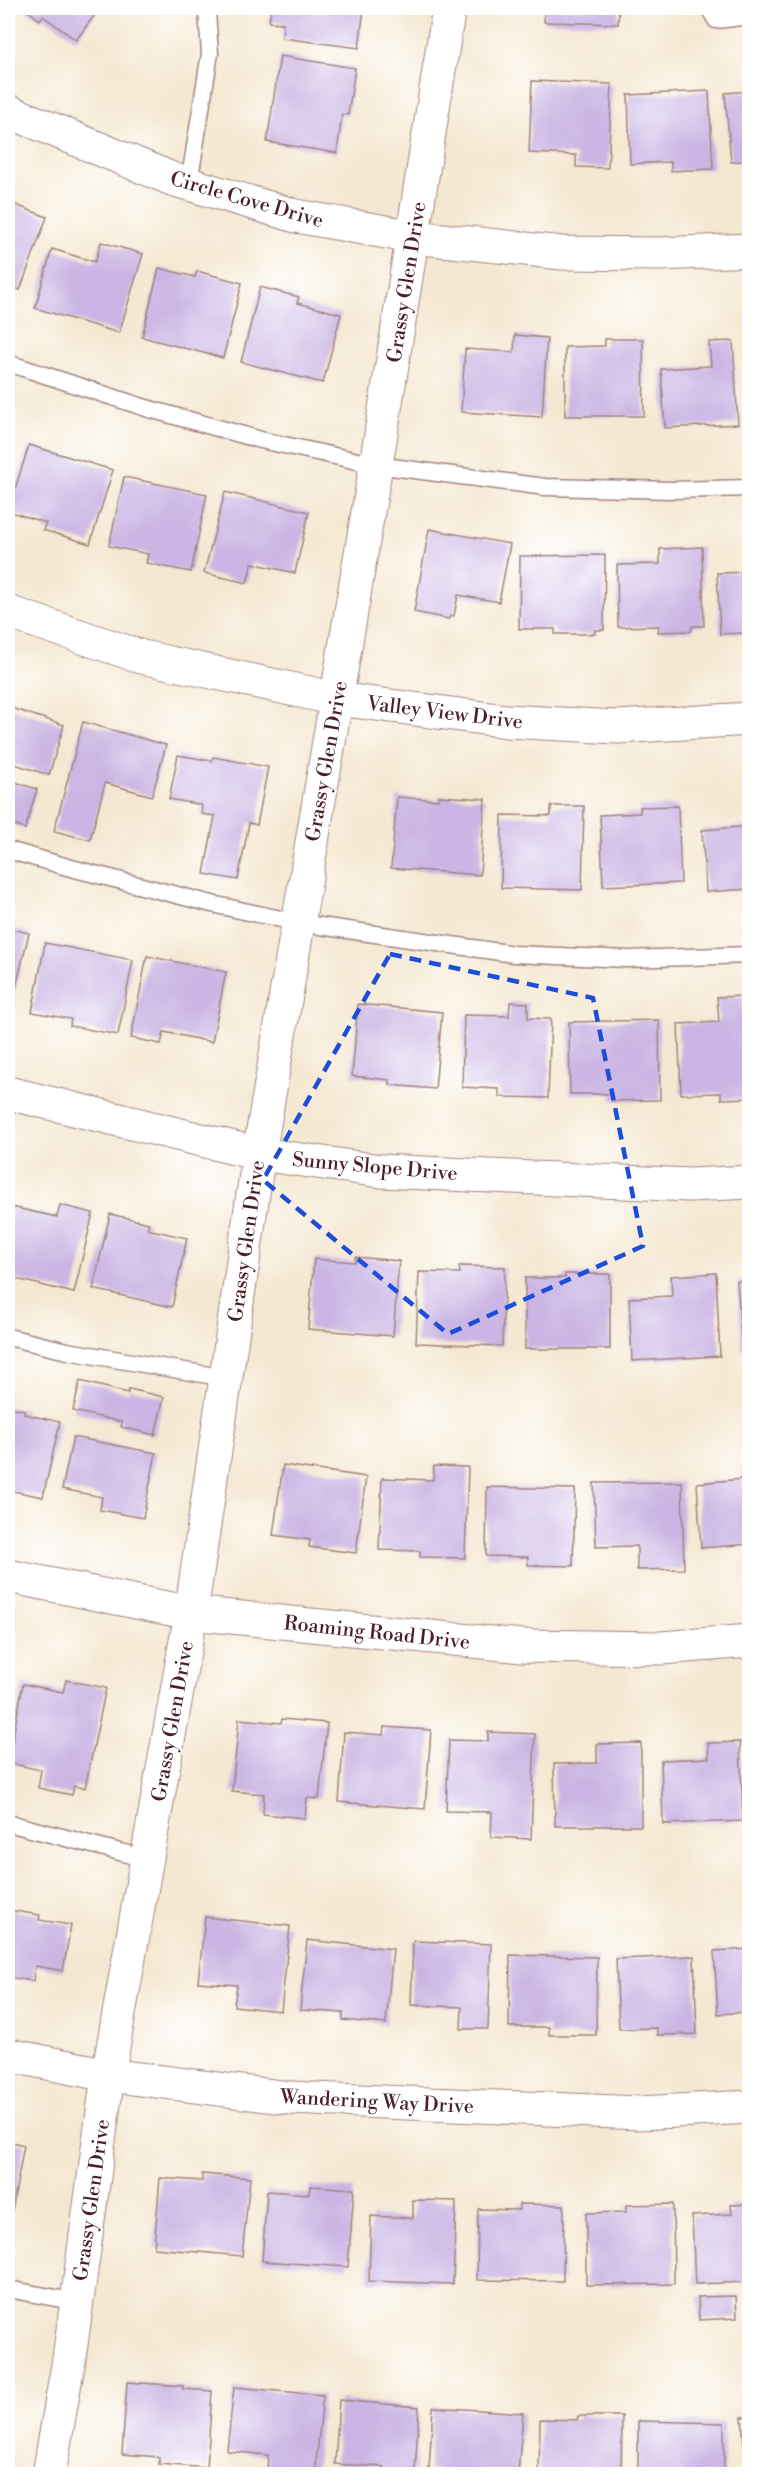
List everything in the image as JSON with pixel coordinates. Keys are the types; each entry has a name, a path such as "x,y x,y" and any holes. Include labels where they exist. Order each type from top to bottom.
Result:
{"street":[{"name":"Grassy Glen Drive","path":"49,2475 77,2302 108,2075 191,1612 259,1154 414,237 449,8"},
{"name":"Circle Cove Drive","path":"8,111 189,184 296,216 414,237 562,253 660,254 750,250"},
{"name":"Valley View Drive","path":"8,612 142,657 337,699 506,721 617,727 750,719"},
{"name":"Sunny Slope Drive","path":"8,1093 259,1154 381,1171 690,1185 750,1182"},
{"name":"Roaming Road Drive","path":"8,1576 191,1612 522,1647 661,1648 750,1641"},
{"name":"Wandering Way Drive","path":"8,2055 108,2075 302,2098 639,2113 750,2107"}],"lane":[{"path":"189,184 210,53 207,12 203,8"},
{"path":"708,8 716,20 750,16"},
{"path":"8,363 146,408 250,437 376,465 545,487 673,490 750,488"},
{"path":"8,850 212,904 299,923 514,954 627,959 750,955"},
{"path":"8,1337 67,1351 226,1378"},
{"path":"8,1823 147,1859"},
{"path":"8,2289 77,2302"}],"highlighted area":[{"path":"390,954 593,998 643,1246 448,1334 263,1180"}],"building":[{"path":"24,8 100,8 76,40 43,16 40,20"},
{"path":"271,8 364,8 359,48 282,38 283,23 269,22"},
{"path":"544,8 619,8 618,24 544,22"},
{"path":"280,56 355,68 348,115 342,114 337,153 267,142"},
{"path":"532,81 612,84 608,168 576,167 576,155 529,153"},
{"path":"709,91 713,169 671,171 671,162 630,164 628,95"},
{"path":"750,91 750,160 731,162 725,93"},
{"path":"8,202 47,217 20,290 8,285"},
{"path":"101,242 143,254 119,333 35,308 52,249 95,262"},
{"path":"159,268 195,277 197,271 242,283 223,358 142,337"},
{"path":"260,287 299,297 297,303 341,314 323,383 241,362"},
{"path":"515,335 547,338 542,417 461,412 465,349 514,352"},
{"path":"605,339 643,339 644,416 565,416 565,347 605,346"},
{"path":"733,341 738,424 665,428 661,369 711,366 709,342"},
{"path":"29,445 113,470 90,544 43,530 46,523 8,511"},
{"path":"124,477 207,494 191,572 146,563 148,554 109,546"},
{"path":"225,492 309,512 295,573 252,563 247,583 204,573"},
{"path":"429,529 510,544 499,602 458,595 454,616 450,616 449,619 414,612"},
{"path":"702,547 704,626 692,626 692,631 658,632 659,626 618,627 617,565 660,564 660,549"},
{"path":"605,555 604,630 595,630 595,634 555,634 555,629 519,629 520,556"},
{"path":"750,572 750,633 720,634 717,573"},
{"path":"8,707 64,725 49,775 8,762"},
{"path":"83,722 166,745 152,796 105,783 90,840 54,831"},
{"path":"178,755 212,761 213,757 268,767 257,825 249,823 238,880 204,874 215,816 201,814 202,805 169,799"},
{"path":"8,780 37,789 25,829 8,823"},
{"path":"439,796 485,799 480,875 391,868 397,797 438,800"},
{"path":"551,806 584,806 582,890 501,888 502,815 551,816"},
{"path":"678,806 681,883 603,886 600,815 640,813 640,807"},
{"path":"750,826 750,889 706,892 702,830"},
{"path":"8,928 29,933 11,1008 8,1007"},
{"path":"45,943 133,960 118,1035 70,1026 71,1019 32,1012"},
{"path":"147,956 226,972 212,1042 164,1032 161,1044 131,1038"},
{"path":"743,996 744,1019 750,1019 750,1098 721,1099 721,1093 681,1094 678,1024 719,1022 717,997"},
{"path":"510,1002 528,1003 528,1018 551,1019 548,1098 499,1097 499,1089 462,1087 464,1015 509,1016"},
{"path":"358,1004 442,1012 435,1089 390,1085 390,1080 352,1076"},
{"path":"659,1020 660,1100 612,1101 612,1094 570,1094 569,1022"},
{"path":"60,1205 93,1213 74,1293 8,1277 8,1223 11,1207 57,1217"},
{"path":"110,1214 149,1223 147,1229 187,1238 172,1307 93,1289"},
{"path":"355,1257 399,1261 393,1336 308,1329 314,1259 355,1262"},
{"path":"459,1266 505,1267 502,1346 416,1343 419,1272 460,1273"},
{"path":"716,1273 720,1356 632,1361 629,1298 672,1296 671,1276"},
{"path":"565,1274 610,1274 610,1349 525,1349 525,1278 565,1278"},
{"path":"750,1280 750,1350 742,1351 737,1281"},
{"path":"80,1381 128,1393 129,1389 164,1397 155,1435 121,1427 122,1422 73,1411"},
{"path":"8,1407 25,1410 24,1414 60,1422 43,1497 8,1490"},
{"path":"73,1437 156,1453 143,1518 100,1510 102,1497 62,1489"},
{"path":"283,1465 366,1477 356,1553 309,1547 310,1540 273,1535"},
{"path":"434,1466 468,1467 465,1558 420,1557 420,1551 379,1550 382,1478 433,1480"},
{"path":"750,1467 750,1544 701,1548 697,1483 743,1479 742,1468"},
{"path":"682,1482 684,1569 637,1570 637,1546 596,1547 594,1483"},
{"path":"487,1487 575,1489 573,1566 528,1565 528,1557 486,1556"},
{"path":"66,1680 106,1688 85,1788 74,1786 72,1795 38,1788 41,1770 8,1763 23,1684 63,1692"},
{"path":"239,1719 281,1723 282,1719 327,1723 319,1799 307,1798 305,1818 263,1814 264,1794 232,1791"},
{"path":"384,1727 431,1730 425,1809 339,1802 344,1732 383,1735"},
{"path":"488,1732 535,1734 531,1839 491,1837 492,1812 446,1811 449,1740 488,1741"},
{"path":"740,1742 743,1821 663,1824 661,1760 709,1758 708,1743"},
{"path":"641,1743 641,1826 555,1826 554,1764 597,1763 597,1744"},
{"path":"8,1910 40,1915 39,1920 71,1925 63,1971 35,1966 33,1981 8,1977"},
{"path":"205,1917 290,1926 281,2011 234,2006 237,1985 198,1982"},
{"path":"307,1940 393,1949 386,2024 343,2020 343,2013 300,2010"},
{"path":"413,1941 491,1944 488,2029 461,2029 462,2007 411,2005"},
{"path":"750,1949 750,2012 718,2014 714,1951"},
{"path":"510,1955 597,1957 596,2035 549,2035 549,2027 509,2027"},
{"path":"694,1956 697,2034 657,2035 657,2028 619,2029 616,1959"},
{"path":"8,2141 24,2145 12,2211 8,2210"},
{"path":"202,2174 250,2178 242,2256 154,2248 160,2178 202,2181"},
{"path":"310,2186 354,2189 348,2267 262,2261 267,2191 309,2194"},
{"path":"413,2200 456,2201 453,2284 369,2281 371,2216 413,2218"},
{"path":"519,2204 564,2205 563,2281 477,2280 478,2209 519,2210"},
{"path":"673,2204 674,2284 586,2285 586,2213 626,2212 626,2205"},
{"path":"750,2204 750,2282 695,2284 692,2216 732,2214 731,2205"},
{"path":"736,2296 737,2318 699,2320 698,2297"},
{"path":"127,2382 183,2386 183,2389 212,2391 207,2468 159,2464 159,2457 122,2454"},
{"path":"234,2387 323,2395 315,2474 267,2474 268,2455 227,2451"},
{"path":"339,2400 419,2407 415,2474 384,2474 385,2467 335,2464"},
{"path":"433,2407 523,2413 518,2474 429,2469"},
{"path":"578,2416 622,2416 621,2474 539,2474 540,2419 577,2420"},
{"path":"750,2416 750,2474 746,2474 742,2417"},
{"path":"638,2421 724,2423 724,2474 638,2474"}]}
